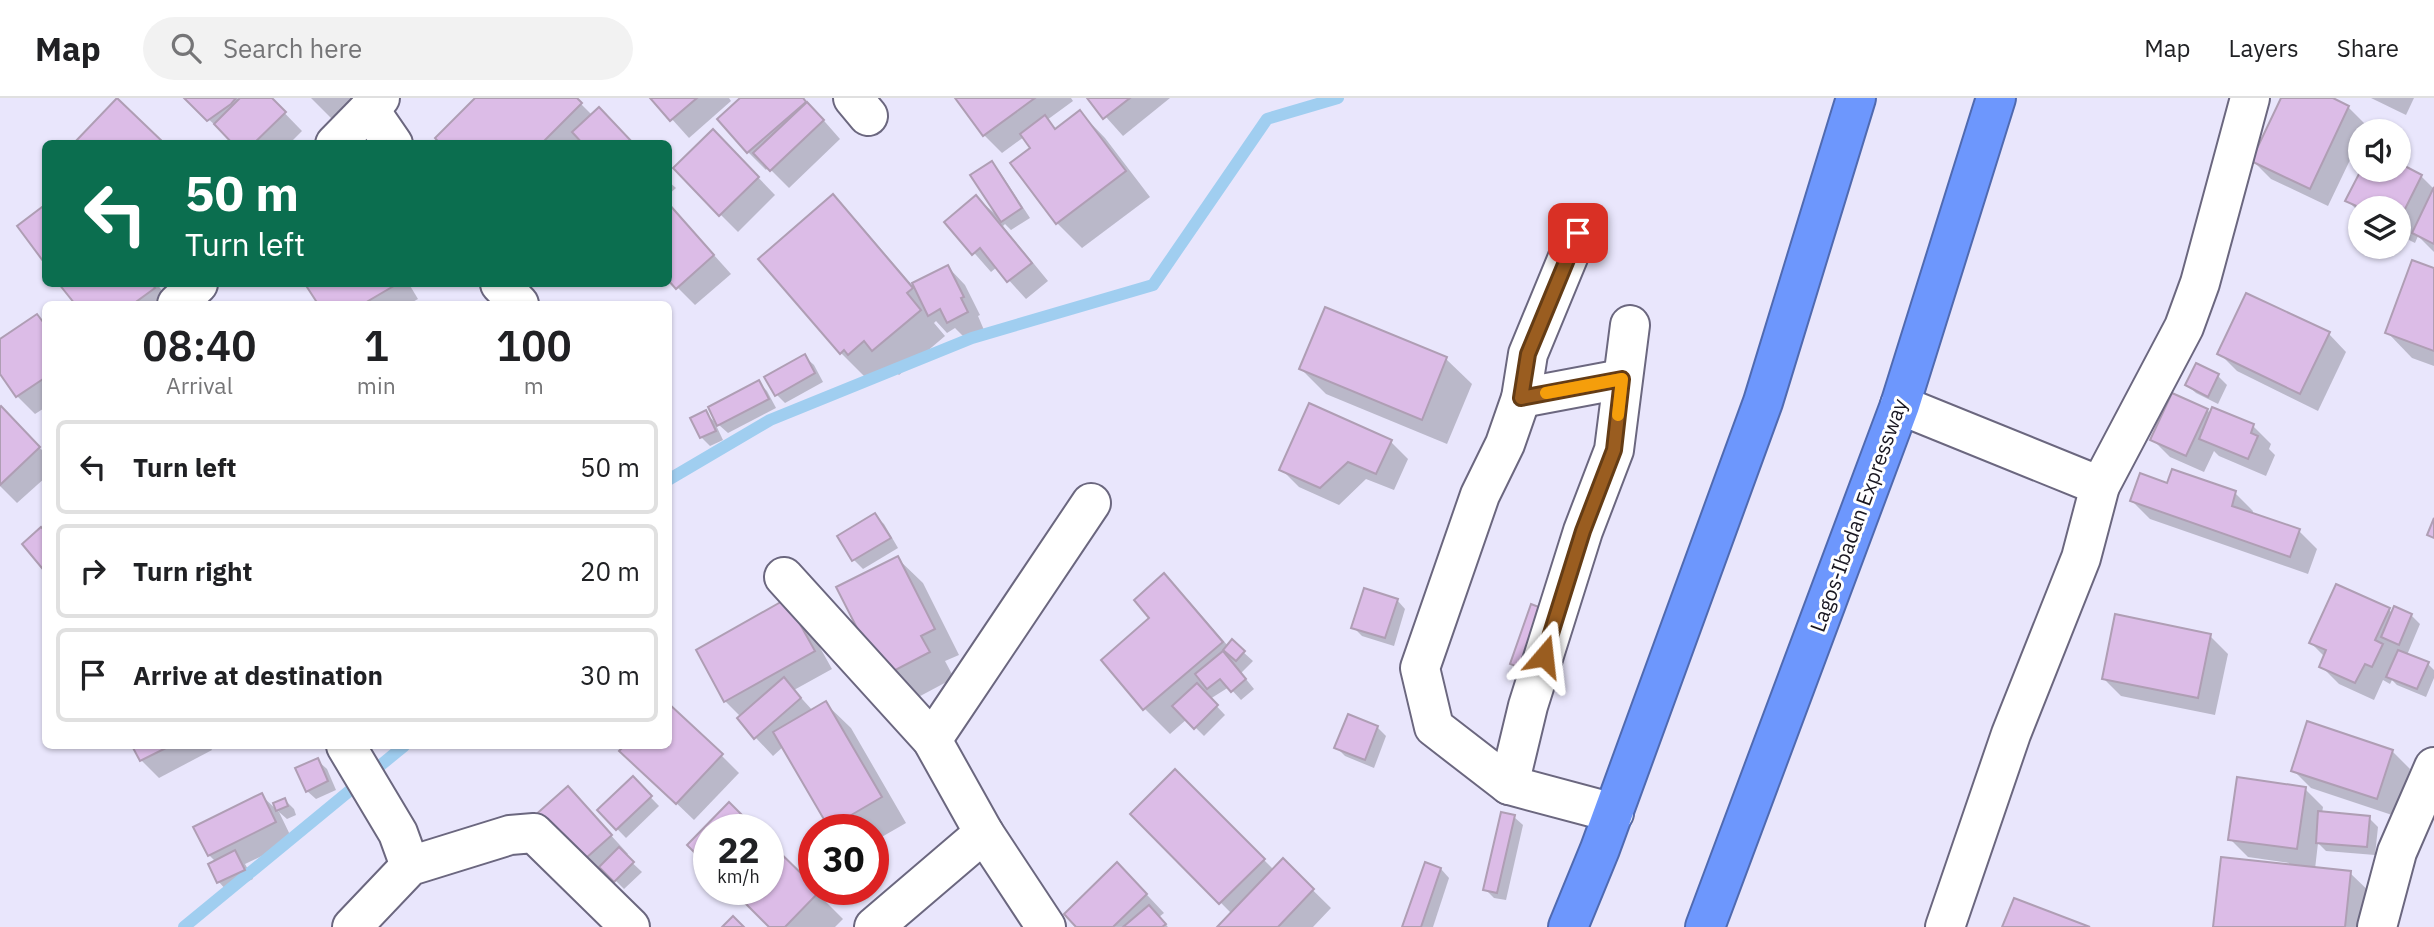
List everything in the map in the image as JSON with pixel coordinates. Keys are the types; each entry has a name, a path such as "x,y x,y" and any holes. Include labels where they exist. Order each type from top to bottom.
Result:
{"highway":[{"path":"1568,927 1614,813 1763,402 1856,98"},
{"name":"Lagos-Ibadan Expressway","path":"1705,927 1900,405 1996,98"}],"street":[{"path":"1945,927 2011,734 2081,558 2100,486 2184,327 2200,283 2250,98"},
{"path":"339,140 375,103 391,140"},
{"path":"1578,233 1528,354 1521,398 1505,444 1480,495 1420,668 1434,727 1509,785 1614,813"},
{"path":"180,301 195,287"},
{"path":"503,287 517,301"},
{"path":"1509,785 1528,706 1583,531 1614,450 1630,325"},
{"path":"1521,398 1622,379"},
{"path":"1900,405 2100,486"},
{"path":"932,740 1091,503"},
{"path":"784,577 932,740 984,833 1046,927"},
{"path":"348,749 397,835"},
{"path":"2377,927 2397,852 2434,767"},
{"path":"397,835 534,833 630,927"},
{"path":"874,927 984,833"},
{"path":"352,927 397,835"}],"building":[{"path":"117,98 161,140 77,140"},
{"path":"184,98 236,98 207,121"},
{"path":"240,98 272,98 286,112 257,140 229,140 214,124"},
{"path":"475,98 577,98 582,103 545,140 435,138"},
{"path":"650,98 697,98 670,121"},
{"path":"740,98 803,98 806,102 747,153 717,119"},
{"path":"955,98 1035,98 983,136"},
{"path":"1087,98 1130,98 1103,119"},
{"path":"2281,98 2333,98 2349,106 2310,189 2251,161"},
{"path":"807,102 824,120 770,171 753,153"},
{"path":"599,107 630,140 579,140 572,132"},
{"path":"1080,110 1126,171 1056,224 1010,163 1030,148 1020,134 1045,115 1055,129"},
{"path":"713,129 759,177 719,216 673,168"},
{"path":"992,161 1022,208 1001,222 970,175"},
{"path":"2411,169 2422,175 2411,197 2348,196 2348,202 2345,201 2355,182 2411,182"},
{"path":"2434,187 2434,244 2412,233"},
{"path":"833,194 913,288 907,293 921,310 872,351 864,341 848,355 844,350 840,354 758,259"},
{"path":"976,195 1032,263 1007,282 980,248 972,255 944,222"},
{"path":"42,207 42,260 17,226"},
{"path":"672,208 714,255 676,289 672,284"},
{"path":"2412,260 2434,268 2434,351 2385,333"},
{"path":"948,265 964,297 961,298 968,312 947,323 940,309 928,316 912,283"},
{"path":"61,287 155,288 137,301 73,301"},
{"path":"307,287 392,287 368,301 316,301"},
{"path":"2246,293 2330,332 2300,394 2217,354"},
{"path":"1325,307 1447,357 1422,420 1299,369"},
{"path":"37,314 42,321 42,380 16,397 0,374 0,339"},
{"path":"805,354 815,373 775,396 764,377"},
{"path":"2196,363 2219,374 2208,397 2185,385"},
{"path":"759,380 769,399 717,426 708,407"},
{"path":"2172,393 2208,409 2186,456 2150,440"},
{"path":"1309,403 1392,440 1376,474 1348,462 1320,488 1279,470"},
{"path":"0,407 40,447 0,485"},
{"path":"2212,407 2254,424 2251,433 2258,436 2248,459 2199,439"},
{"path":"706,410 716,431 700,438 690,418"},
{"path":"2172,469 2236,491 2232,506 2300,529 2290,557 2130,501 2140,473 2167,483"},
{"path":"875,513 891,538 852,561 837,536"},
{"path":"2434,518 2434,538 2427,535"},
{"path":"42,528 42,568 22,544"},
{"path":"898,556 935,629 921,636 930,652 882,677 836,587"},
{"path":"1164,573 1223,642 1143,710 1101,660 1149,618 1134,600"},
{"path":"2336,584 2390,608 2375,640 2383,644 2372,667 2365,664 2355,683 2319,667 2326,650 2309,643"},
{"path":"1364,588 1398,599 1385,638 1351,628"},
{"path":"786,599 815,651 724,702 696,650"},
{"path":"1531,604 1544,609 1524,669 1510,664"},
{"path":"2394,606 2412,614 2399,645 2381,637"},
{"path":"2115,614 2211,634 2198,698 2102,679"},
{"path":"1232,639 1245,651 1236,661 1223,650"},
{"path":"2398,650 2429,662 2417,689 2386,677"},
{"path":"1223,651 1246,679 1231,692 1220,679 1207,689 1195,674"},
{"path":"784,677 801,698 754,739 737,718"},
{"path":"1197,683 1218,705 1194,729 1172,706"},
{"path":"826,701 882,797 853,814 821,814 773,732"},
{"path":"672,707 723,754 676,804 619,751 672,749"},
{"path":"1348,714 1378,726 1365,760 1334,748"},
{"path":"2307,721 2393,750 2377,799 2291,771"},
{"path":"134,749 164,749 140,761"},
{"path":"318,758 328,781 306,792 295,768"},
{"path":"1175,769 1265,859 1219,904 1130,814"},
{"path":"633,776 652,796 616,830 597,810"},
{"path":"2237,777 2306,787 2297,849 2228,840"},
{"path":"568,786 612,835 577,866 533,817"},
{"path":"262,793 276,822 208,856 193,827"},
{"path":"285,798 288,806 276,811 273,803"},
{"path":"729,802 741,814 717,814"},
{"path":"2318,811 2370,816 2367,847 2316,843"},
{"path":"1501,812 1515,815 1497,893 1483,890"},
{"path":"693,839 693,851 687,845"},
{"path":"619,847 634,862 614,882 599,867"},
{"path":"235,850 245,870 217,883 208,864"},
{"path":"784,857 798,870 798,905 806,905 785,927 769,927 747,905 784,905"},
{"path":"2221,857 2351,871 2345,927 2213,927"},
{"path":"1283,858 1314,889 1278,927 1217,927"},
{"path":"1117,862 1147,894 1113,927 1076,927 1064,914"},
{"path":"1425,862 1441,868 1421,927 1402,927"},
{"path":"2014,898 2090,927 2002,927"},
{"path":"1149,905 1166,924 1162,927 1123,927"},
{"path":"733,916 744,927 722,927"}],"waterway":[{"path":"672,478 770,420 972,338 1153,285 1267,119 1338,98"},
{"path":"184,927 400,749"}],"slow traffic":[{"path":"1546,393 1622,379 1618,415"}],"route":[{"path":"1544,656 1583,531 1614,450 1622,379 1521,398 1528,354 1578,233"}]}
